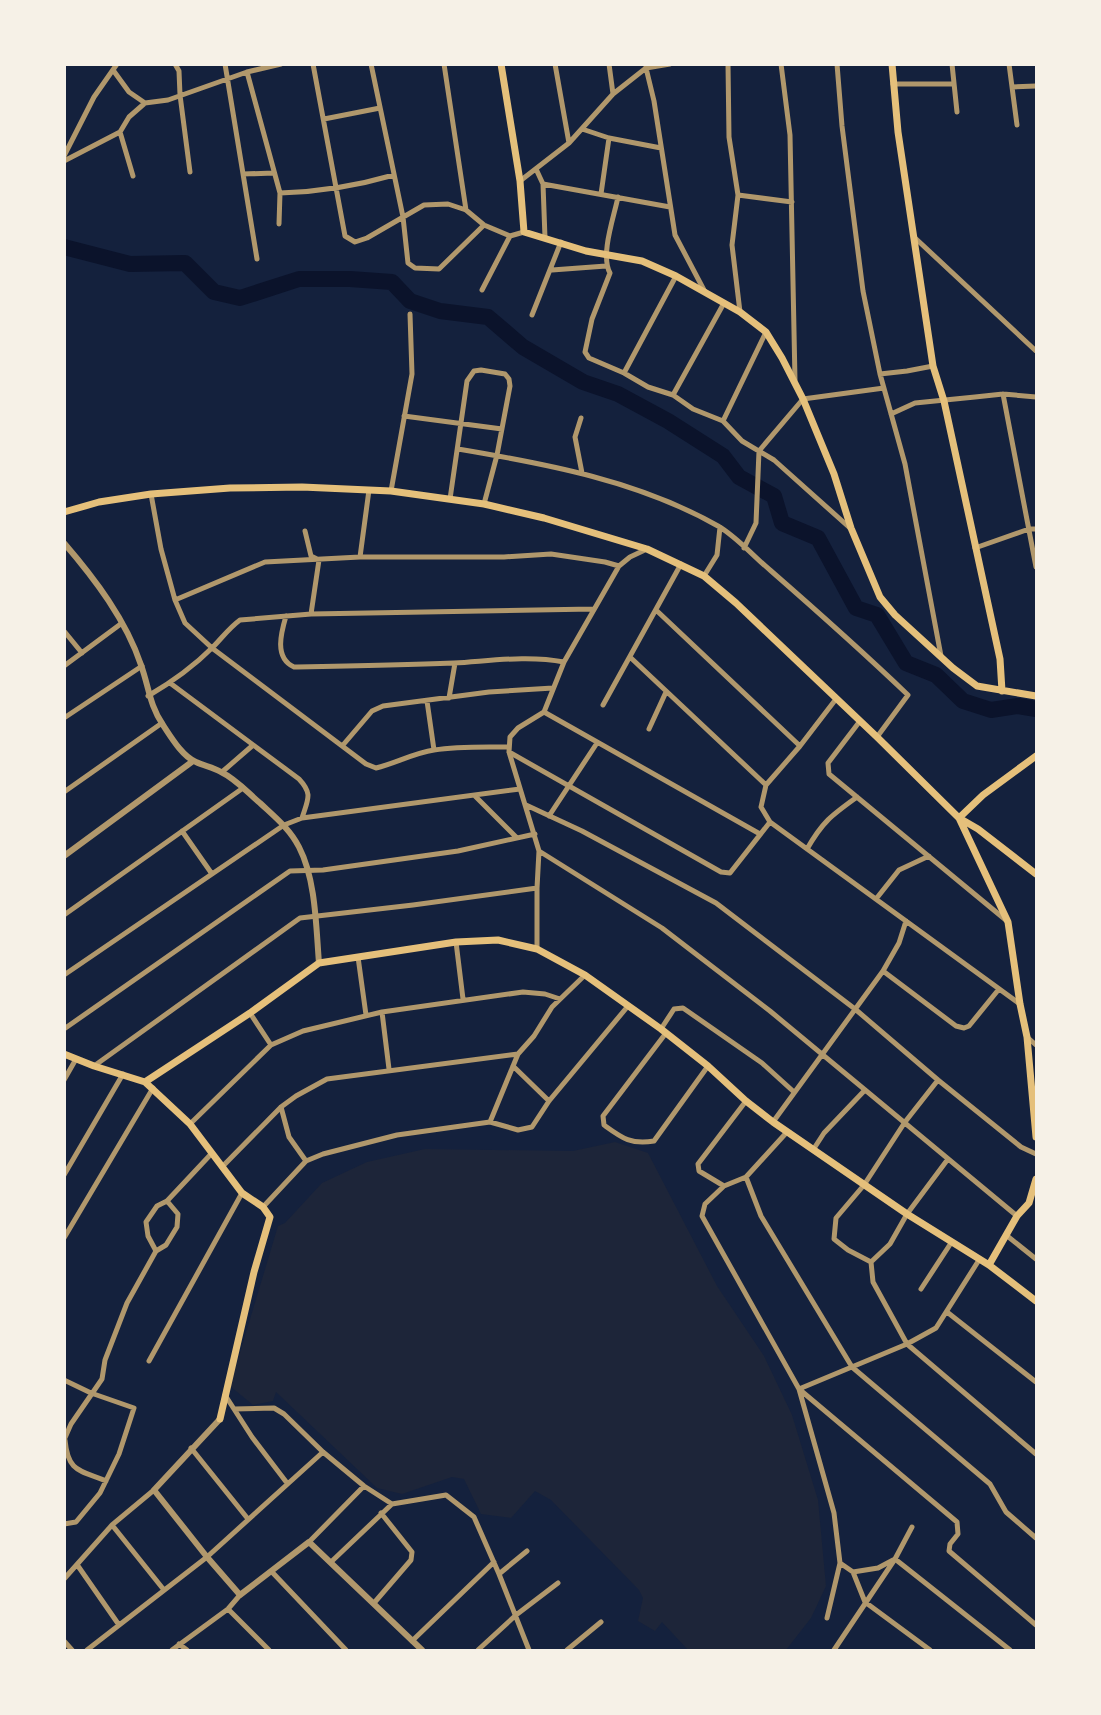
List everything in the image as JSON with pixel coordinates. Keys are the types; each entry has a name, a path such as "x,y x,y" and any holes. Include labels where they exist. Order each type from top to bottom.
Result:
{"main road":[{"path":"501,64 520,181 524,232 586,251 642,261 676,276 740,312 766,332 803,399 834,474 850,528 880,597 895,615 977,686 1036,696"},
{"path":"892,64 933,366 944,401 1000,659 1002,691"},
{"path":"64,512 99,502 151,494 230,488 302,487 391,491 484,504 544,518 647,549 704,576 736,603 877,736 959,818 978,829 1036,874"},
{"path":"959,818 983,795 1036,756"},
{"path":"959,818 1008,922 1027,1037 1036,1137"},
{"path":"145,1082 250,1013 319,963 456,942 498,940 537,949 585,975 664,1031 772,1122 951,1243 989,1265 1036,1301"},
{"path":"64,1054 145,1082 153,1088 190,1124 242,1193 263,1207 270,1217 254,1272 220,1419"},
{"path":"989,1265 1017,1216 1033,1204 1036,1179"}],"street":[{"path":"64,159 94,97 117,64"},
{"path":"175,64 179,71 190,172"},
{"path":"225,64 257,259"},
{"path":"64,159 120,132 129,117 145,103 180,96 261,67 281,64"},
{"path":"313,64 345,236 351,241 366,238 424,205 448,204 466,210 484,225 510,236 524,232"},
{"path":"371,64 403,217 408,263 415,268 439,269 484,225"},
{"path":"444,64 466,210"},
{"path":"555,64 569,143"},
{"path":"609,64 613,94"},
{"path":"520,181 569,143 613,94 646,66 669,64"},
{"path":"728,64 729,137 738,195 732,244 740,312"},
{"path":"781,64 790,135 795,382"},
{"path":"837,64 856,246 863,291 880,374 905,464 941,656"},
{"path":"952,64 957,112"},
{"path":"1009,64 1017,125"},
{"path":"646,66 654,101 675,235 706,293"},
{"path":"113,70 129,93 145,103"},
{"path":"247,72 280,193 279,224"},
{"path":"893,84 954,84"},
{"path":"1012,87 1036,86"},
{"path":"324,119 380,108"},
{"path":"582,129 609,138 661,148"},
{"path":"120,132 133,176"},
{"path":"602,194 609,138"},
{"path":"536,169 543,184 545,238"},
{"path":"243,174 274,173"},
{"path":"280,193 337,188 368,183 394,175"},
{"path":"543,184 670,207"},
{"path":"738,195 792,202"},
{"path":"618,197 606,254 606,266 610,273 592,319 585,352 589,358 624,373 648,387 673,395 693,409 723,420 742,441 774,460 850,528"},
{"path":"482,290 510,236"},
{"path":"914,237 1036,351"},
{"path":"532,315 552,270 561,242"},
{"path":"552,270 606,266"},
{"path":"624,373 676,276"},
{"path":"673,395 724,303"},
{"path":"391,491 411,374 410,314"},
{"path":"723,420 766,332"},
{"path":"880,374 933,366"},
{"path":"450,499 467,381 474,371 481,370 505,374 510,380 497,455 484,504"},
{"path":"744,548 756,523 759,451 803,399 884,388"},
{"path":"1003,394 1036,567"},
{"path":"891,414 915,403 1003,394 1036,398"},
{"path":"404,416 502,429"},
{"path":"581,418 575,436 582,473"},
{"path":"458,449 582,473 650,495 685,509 720,527 838,629 908,695 877,736"},
{"path":"360,556 369,490"},
{"path":"151,494 161,549 175,600 185,623 212,648 366,764 376,768 434,750 476,747 509,749 722,872 730,873 770,822"},
{"path":"704,576 717,555 720,527"},
{"path":"975,548 1036,529"},
{"path":"305,531 311,556 319,560"},
{"path":"64,543 90,573 122,623 142,666 148,696 175,742 193,761 222,772 243,788 284,825 299,848 307,871 315,915 319,963"},
{"path":"537,949 539,851 509,749 510,737 518,728 544,712 564,662 619,566 630,557 647,549"},
{"path":"175,600 265,562 360,556 504,557 551,554 619,566"},
{"path":"311,614 319,560"},
{"path":"603,705 681,564"},
{"path":"148,696 170,684 240,620 311,614 593,609"},
{"path":"656,610 800,746"},
{"path":"286,616 280,635 283,658 286,664 294,667 495,660 564,662"},
{"path":"64,666 122,623"},
{"path":"64,631 82,653"},
{"path":"631,658 766,785"},
{"path":"449,698 455,663"},
{"path":"64,718 142,666"},
{"path":"170,684 308,788 309,796 302,818"},
{"path":"343,745 372,711 382,706 489,692 553,688"},
{"path":"649,729 666,692"},
{"path":"836,699 766,785 761,807 770,822 1020,1004"},
{"path":"427,701 434,750"},
{"path":"544,712 760,834"},
{"path":"860,721 828,763 829,774 1008,922"},
{"path":"64,792 162,723"},
{"path":"549,816 597,743"},
{"path":"222,772 252,746"},
{"path":"64,856 193,761"},
{"path":"64,915 243,788"},
{"path":"64,975 284,825 302,818 520,789"},
{"path":"475,796 516,837"},
{"path":"807,849 830,816 857,797"},
{"path":"526,805 716,903 855,1009 1021,1148 1036,1154"},
{"path":"182,831 212,874"},
{"path":"64,1029 290,871 307,871 458,851 535,834"},
{"path":"539,851 662,928 770,1011 1017,1216"},
{"path":"876,899 899,870 929,856"},
{"path":"94,1066 300,918 537,888"},
{"path":"772,1122 883,971 899,943 906,921"},
{"path":"456,942 463,999"},
{"path":"358,957 366,1015"},
{"path":"883,971 956,1026 964,1028 969,1026 999,989"},
{"path":"490,1122 518,1054 534,1036 552,1007 585,975"},
{"path":"190,1124 271,1045 303,1031 366,1015 463,999 523,992 545,994 560,999"},
{"path":"263,1207 306,1161 323,1154 397,1135 490,1122 518,1130 532,1127 549,1101 628,1006"},
{"path":"708,1066 654,1141 642,1143 625,1140 604,1125 603,1116 664,1031 674,1009 683,1008 762,1063 794,1092"},
{"path":"382,1012 389,1069"},
{"path":"250,1013 271,1045"},
{"path":"1027,1037 1036,1045"},
{"path":"222,1167 281,1107 327,1078 518,1054"},
{"path":"64,1080 76,1059"},
{"path":"513,1066 549,1101"},
{"path":"64,1175 123,1074"},
{"path":"871,1262 848,1250 834,1239 836,1218 864,1185 905,1122 938,1080"},
{"path":"64,1238 153,1088"},
{"path":"813,1150 824,1133 865,1090"},
{"path":"724,1186 699,1171 698,1164 746,1101"},
{"path":"281,1107 289,1137 306,1161"},
{"path":"787,1132 746,1177 724,1186 705,1204 702,1216 800,1389 834,1513 840,1563 827,1617"},
{"path":"156,1251 148,1236 146,1221 157,1206 167,1201 212,1153"},
{"path":"871,1262 890,1244 907,1214 948,1159"},
{"path":"746,1177 761,1216 852,1367 990,1484 1006,1512 1036,1538"},
{"path":"149,1361 242,1193"},
{"path":"106,1481 74,1468 66,1457 64,1440 71,1424 102,1379 105,1360 127,1303 156,1251 165,1245 177,1227 178,1214 167,1201"},
{"path":"1006,1235 1036,1259"},
{"path":"921,1289 951,1243"},
{"path":"800,1389 907,1344 936,1328 979,1260"},
{"path":"871,1262 873,1282 907,1344 1036,1454"},
{"path":"947,1312 1036,1382"},
{"path":"64,1380 91,1393 134,1408 120,1454 100,1493 76,1522 64,1524"},
{"path":"800,1389 957,1522 958,1534 950,1544 949,1551 1036,1625"},
{"path":"224,1394 252,1437 287,1483"},
{"path":"234,1409 274,1408 284,1414 323,1452 364,1486 392,1504"},
{"path":"64,1579 78,1566 112,1525 154,1490 220,1419"},
{"path":"191,1448 248,1519"},
{"path":"87,1650 207,1557 323,1452"},
{"path":"172,1650 228,1609 240,1595 309,1542 364,1486"},
{"path":"154,1490 240,1595"},
{"path":"331,1562 392,1504 446,1495 474,1517 495,1562 529,1650"},
{"path":"374,1603 411,1560 412,1552 381,1514"},
{"path":"112,1525 164,1590"},
{"path":"834,1650 895,1559 912,1527"},
{"path":"309,1542 422,1650"},
{"path":"499,1574 527,1551"},
{"path":"853,1572 878,1568 895,1559"},
{"path":"895,1559 1010,1650"},
{"path":"412,1641 495,1562"},
{"path":"840,1563 853,1572 865,1602 930,1650"},
{"path":"78,1566 119,1625"},
{"path":"272,1572 346,1650"},
{"path":"478,1650 516,1615 558,1583"},
{"path":"228,1609 269,1650"},
{"path":"567,1650 601,1622"},
{"path":"64,1641 72,1650"},
{"path":"179,1644 187,1650"}],"shaded area":[{"path":"615,1142 648,1153 717,1286 764,1356 792,1415 818,1500 826,1586 811,1618 786,1650 688,1650 662,1622 655,1631 638,1621 643,1598 639,1590 551,1500 535,1491 511,1518 481,1514 464,1479 452,1477 402,1494 377,1488 276,1392 273,1401 253,1405 230,1386 278,1226 285,1223 322,1183 367,1162 425,1149 573,1151"}],"waterway":[{"path":"64,247 130,264 185,263 214,292 240,298 299,279 392,282 410,301 440,311 488,317 523,347 583,382 618,394 668,421 723,456 739,477 774,496 782,523 818,538 856,608 877,615 906,663 936,675 963,701 991,710 1018,706 1036,709"}]}
